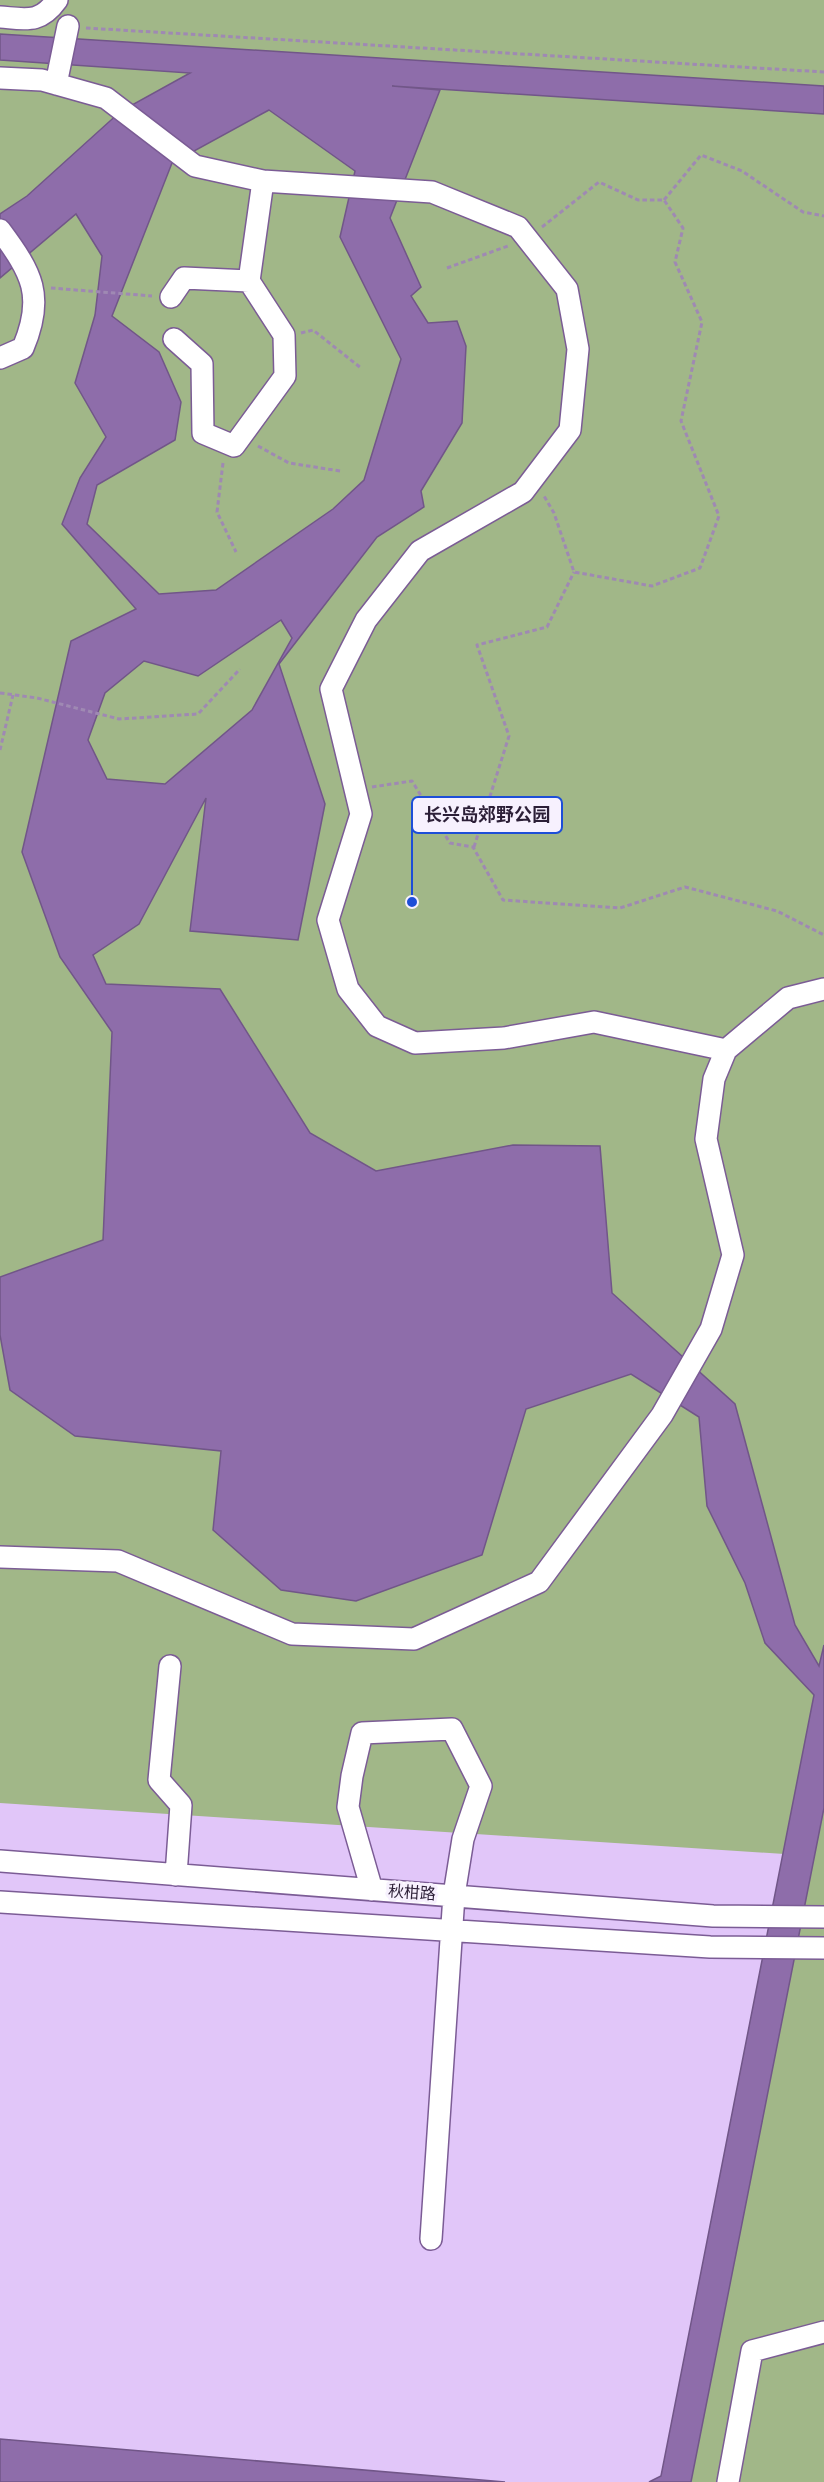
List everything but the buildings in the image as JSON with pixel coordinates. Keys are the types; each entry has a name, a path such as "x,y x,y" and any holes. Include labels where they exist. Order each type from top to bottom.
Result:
{"street":[{"path":"0,17 31,19 46,14 57,0"},
{"path":"56,84 68,26"},
{"path":"0,78 42,80 106,98 195,166 263,181 432,192 519,227 567,289 578,349 570,430 523,492 420,551 366,620 331,689 361,814 328,920 348,988 377,1026 415,1043 504,1038 594,1022 726,1050"},
{"path":"174,339 202,364 202,433 233,439 285,376 284,335 249,281 263,181"},
{"path":"0,231 17,253 34,286 33,325 22,348 0,358"},
{"path":"171,297 184,278 249,281"},
{"path":"0,1557 118,1561 292,1634 414,1639 539,1582 662,1415 711,1329 733,1255 706,1139 714,1079 726,1050 788,998 824,989"},
{"path":"171,1666 159,1780 181,1805 177,1875"},
{"path":"372,1890 348,1807 352,1776 362,1733 453,1729 481,1786 463,1839 453,1895 431,2239"},
{"name":"秋柑路","path":"0,1861 713,1916 824,1917"},
{"path":"0,1902 710,1947 824,1948"},
{"path":"728,2482 752,2351 824,2331"}],"path":[{"path":"68,26 824,72"},
{"path":"664,200 701,155 742,171 802,212 824,216"},
{"path":"447,268 527,239 599,182 638,200 664,200"},
{"path":"574,572 652,586 700,568 718,516 681,421 702,322 675,262 683,228 664,200"},
{"path":"34,286 171,297"},
{"path":"284,335 313,330 361,368"},
{"path":"236,552 216,512 233,439 289,463 340,471"},
{"path":"534,478 554,513 574,572 547,627 477,645 509,736 473,847 503,900 620,908 685,887 777,911 824,935"},
{"path":"0,693 37,698 119,719 198,714 240,669"},
{"path":"0,750 12,695"},
{"path":"355,789 412,781 450,843 473,847"}],"green space":[{"path":"0,0 824,0 824,2482 691,2482 814,1856 0,1803"}],"shaded area":[{"path":"0,34 824,86 824,114 392,86 440,90 390,218 421,287 411,296 428,323 457,321 466,346 462,423 421,491 424,507 377,537 279,664 325,804 298,940 190,931 206,798 139,924 93,955 106,984 220,989 310,1133 376,1171 513,1145 600,1146 612,1293 735,1404 795,1625 819,1666 824,1645 824,1808 691,2482 649,2482 661,2476 814,1695 765,1643 745,1583 707,1506 699,1417 631,1374 526,1409 482,1555 356,1601 281,1590 213,1530 221,1451 75,1436 10,1390 0,1335 0,1277 103,1240 112,1032 60,957 22,852 71,641 136,609 62,524 80,478 106,437 75,383 95,315 102,256 76,214 0,278 0,214 27,196 121,111 190,73 0,60","holes":["269,110 355,171 340,237 401,359 364,480 333,509 216,590 159,594 87,524 97,485 175,440 181,402 159,352 112,316 172,163","281,620 292,638 252,710 165,784 107,779 88,740 105,693 144,661 198,676"]},
{"path":"0,2439 505,2482 0,2482"}],"place":[{"name":"长兴岛郊野公园","path":"412,902"}]}
